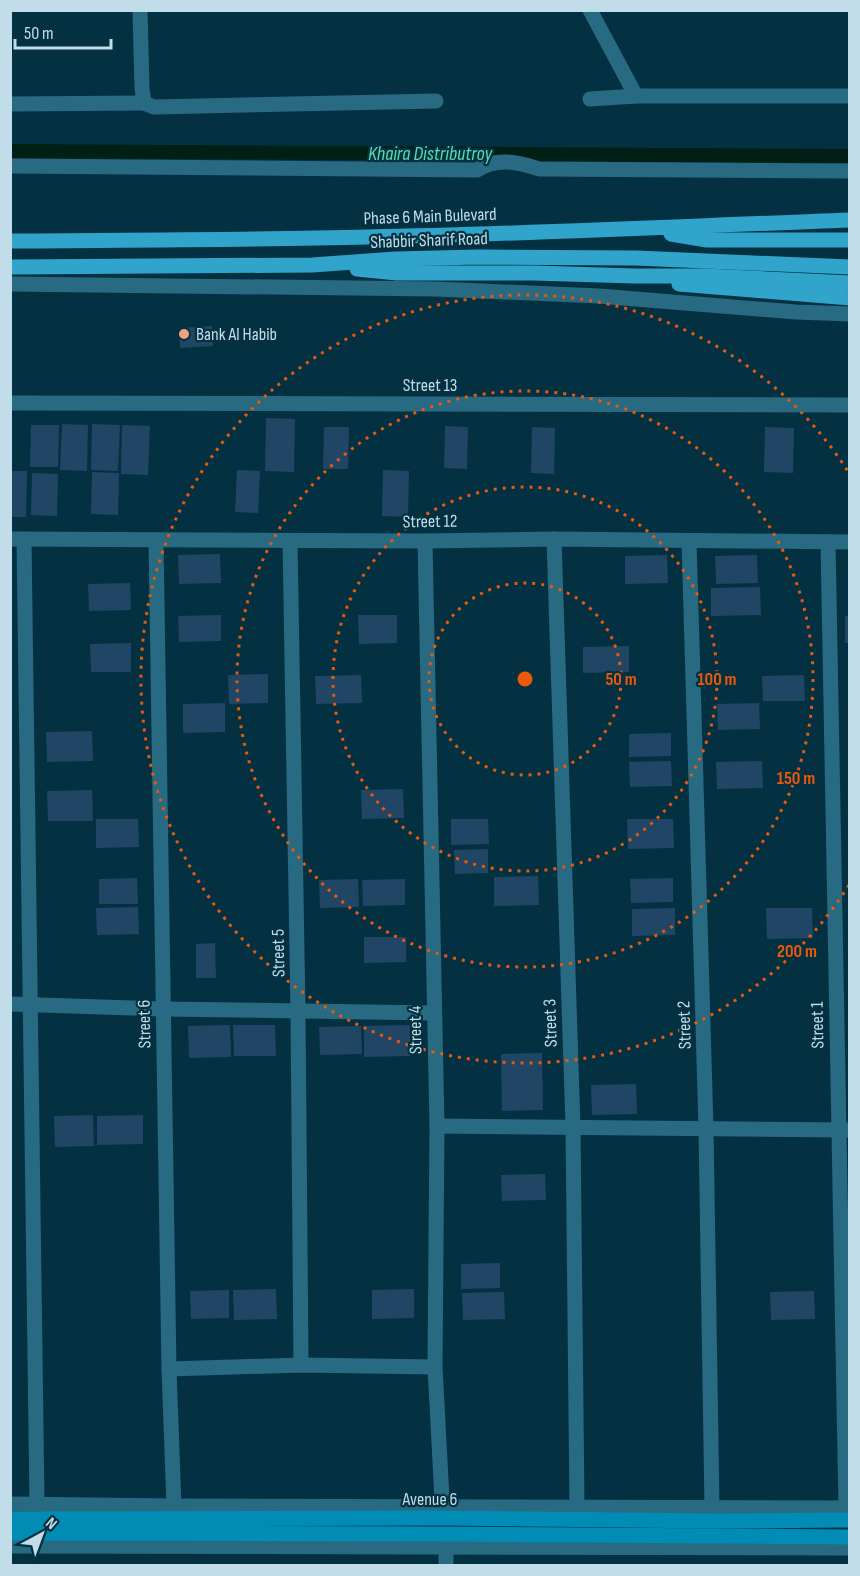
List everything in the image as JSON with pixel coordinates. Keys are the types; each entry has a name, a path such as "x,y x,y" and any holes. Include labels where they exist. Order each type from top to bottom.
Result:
{"main road":[{"name":"Phase 6 Main Bulevard","path":"10,241 360,238 849,220"},
{"path":"639,229 707,240 849,240"},
{"name":"Shabbir Sharif Road","path":"10,267 312,265 407,259 614,258 849,267"},
{"path":"312,265 397,273 706,276 849,283"},
{"path":"635,276 687,285 849,298"},
{"name":"Avenue 6","path":"10,1533 704,1521 848,1512"},
{"name":"Avenue 6","path":"10,1519 444,1526 849,1537"}],"street":[{"path":"140,10 144,103"},
{"path":"590,10 636,96"},
{"path":"590,99 636,96 849,96"},
{"path":"10,104 144,103 154,108 436,101"},
{"path":"10,166 477,170 486,164 508,162 524,163 539,169 849,171"},
{"path":"10,284 435,289 599,296 796,312 849,314"},
{"name":"Street 13","path":"10,403 849,405"},
{"path":"17,539 30,1004 38,1504"},
{"name":"Street 12","path":"17,539 290,541 554,539 849,542"},
{"name":"Street 3","path":"554,539 573,1128 577,1507"},
{"name":"Street 6","path":"156,540 169,1369 174,1506"},
{"name":"Street 5","path":"290,541 301,1365"},
{"name":"Street 4","path":"425,541 437,1126 435,1367 446,1566"},
{"name":"Street 2","path":"689,541 706,1128 712,1508"},
{"name":"Street 1","path":"828,542 844,1129 848,1512"},
{"path":"10,1004 163,1010 434,1013"},
{"path":"437,1126 844,1129"},
{"path":"169,1369 301,1365 435,1367"},
{"path":"10,1504 174,1506 444,1526 849,1548"},
{"path":"10,1546 444,1526 577,1507 848,1512"}],"building":[{"path":"212,326 213,346 180,348 179,328"},
{"path":"266,418 295,419 294,472 265,471"},
{"path":"62,424 88,425 87,471 60,470"},
{"path":"92,424 120,425 118,471 91,470"},
{"path":"31,425 59,425 58,467 30,467"},
{"path":"122,425 150,426 148,475 121,474"},
{"path":"445,426 468,427 467,469 444,468"},
{"path":"324,427 349,427 348,469 323,469"},
{"path":"532,427 555,428 554,474 531,473"},
{"path":"765,427 794,428 793,473 764,472"},
{"path":"237,470 260,471 258,513 235,512"},
{"path":"383,470 409,471 408,517 382,516"},
{"path":"10,471 27,471 26,517 10,517"},
{"path":"92,472 119,473 118,515 91,514"},
{"path":"32,473 58,474 57,516 31,515"},
{"path":"220,554 221,583 179,584 178,555"},
{"path":"667,555 668,583 625,584 625,556"},
{"path":"757,555 758,583 716,584 715,556"},
{"path":"130,583 131,610 89,611 88,584"},
{"path":"760,587 761,615 711,616 711,588"},
{"path":"221,615 221,641 179,642 178,616"},
{"path":"358,615 397,615 397,643 359,644"},
{"path":"845,616 850,616 850,643 845,643"},
{"path":"131,643 131,672 91,672 90,644"},
{"path":"629,646 629,672 583,673 583,647"},
{"path":"268,674 268,703 229,704 228,675"},
{"path":"361,675 362,703 316,704 315,676"},
{"path":"804,675 805,701 763,701 762,676"},
{"path":"225,703 225,732 183,733 183,704"},
{"path":"759,703 760,729 718,730 717,704"},
{"path":"92,731 93,761 47,762 46,732"},
{"path":"671,733 671,756 629,757 629,734"},
{"path":"671,761 672,786 630,787 629,762"},
{"path":"762,761 763,788 717,789 716,762"},
{"path":"403,789 404,818 362,819 361,790"},
{"path":"92,790 93,821 48,821 47,791"},
{"path":"96,819 138,819 139,847 96,848"},
{"path":"451,819 488,819 489,844 451,845"},
{"path":"627,819 673,819 674,848 628,849"},
{"path":"488,849 488,873 455,874 454,850"},
{"path":"538,876 539,905 494,906 494,877"},
{"path":"137,878 138,904 99,904 99,879"},
{"path":"673,878 673,902 631,903 630,879"},
{"path":"358,879 359,907 320,908 319,880"},
{"path":"405,879 405,905 363,906 362,880"},
{"path":"138,907 139,934 97,935 96,908"},
{"path":"675,908 675,935 632,936 632,909"},
{"path":"766,908 812,908 813,938 767,939"},
{"path":"364,937 406,937 406,962 364,963"},
{"path":"215,943 216,978 196,978 196,944"},
{"path":"230,1025 231,1057 189,1058 188,1026"},
{"path":"233,1025 275,1025 276,1056 234,1056"},
{"path":"410,1025 410,1056 364,1057 364,1026"},
{"path":"361,1026 362,1054 320,1055 319,1027"},
{"path":"542,1053 543,1110 502,1111 501,1054"},
{"path":"636,1084 637,1114 592,1115 591,1085"},
{"path":"93,1115 94,1146 55,1147 54,1116"},
{"path":"143,1115 143,1144 97,1145 97,1116"},
{"path":"545,1174 546,1200 502,1201 501,1175"},
{"path":"500,1263 500,1288 461,1289 461,1264"},
{"path":"276,1289 277,1319 234,1320 233,1290"},
{"path":"414,1289 414,1318 372,1319 372,1290"},
{"path":"229,1290 229,1318 191,1319 190,1291"},
{"path":"814,1291 815,1319 771,1320 770,1292"},
{"path":"504,1292 505,1319 463,1320 462,1293"}],"waterway":[{"name":"Khaira Distributroy","path":"10,151 850,156"}],"place":[{"name":"Bank Al Habib","path":"184,334"}]}
